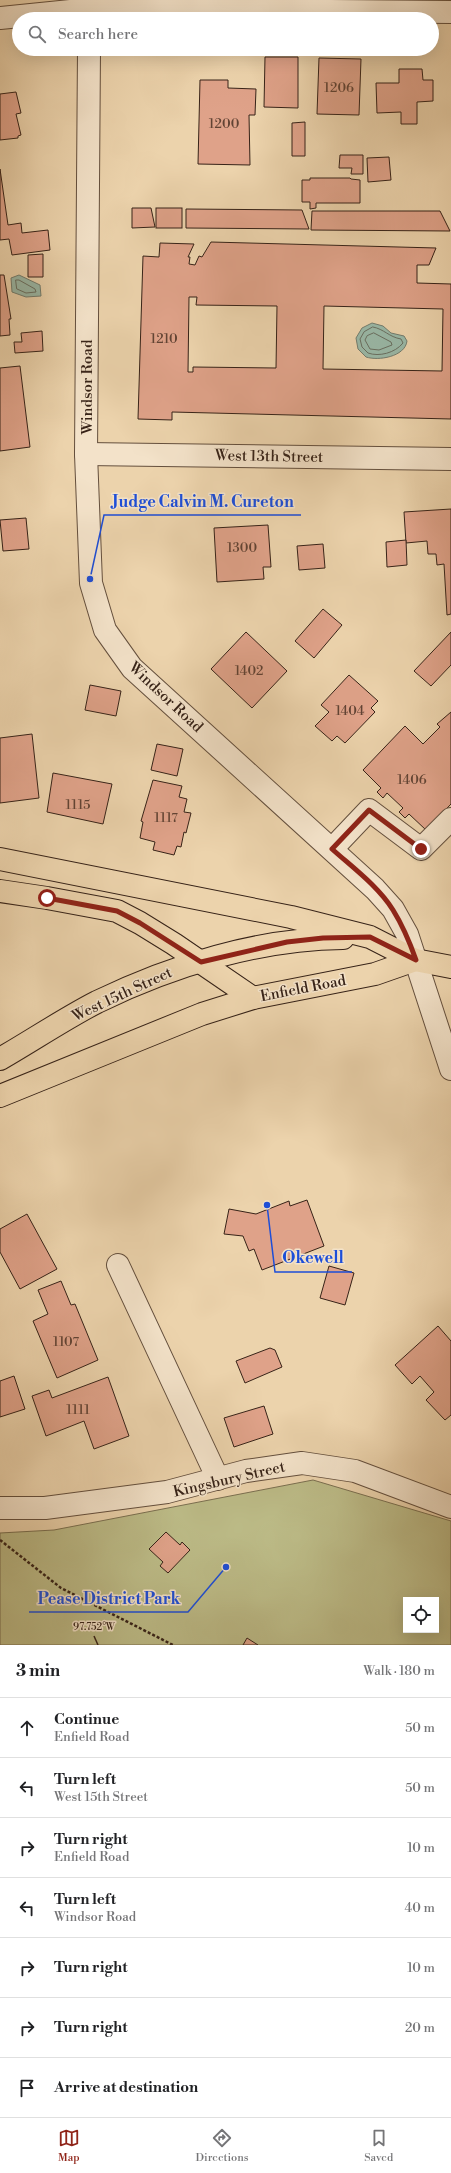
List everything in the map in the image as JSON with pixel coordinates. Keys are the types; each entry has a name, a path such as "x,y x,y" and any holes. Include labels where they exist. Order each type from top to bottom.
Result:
{"main road":[{"path":"0,859 291,917 370,937 416,960 451,967"},
{"name":"Enfield Road","path":"0,891 117,911 140,923 201,962 253,998 375,974 416,960"},
{"name":"West 15th Street","path":"0,1059 97,1003 168,971 287,942 323,938 370,937"},
{"path":"0,1096 174,1025 253,998"}],"street":[{"path":"59,12 89,9 346,6 451,12"},
{"path":"0,18 12,17"},
{"name":"Windsor Road","path":"89,56 86,454 91,583 105,630 132,668 375,888 393,909 407,934 451,1069"},
{"name":"West 13th Street","path":"86,454 451,459"},
{"path":"332,849 369,810 421,849 451,819"},
{"path":"118,1265 218,1479"},
{"name":"Kingsbury Street","path":"0,1508 45,1508 167,1492 246,1472 302,1463 355,1471 451,1507"}],"path":[{"path":"0,1540 61,1588 173,1645"}],"shaded area":[{"path":"313,1480 451,1521 451,1645 0,1645 0,1533 54,1530"}],"water":[{"path":"19,275 40,285 41,296 26,297 12,292 11,278"},
{"path":"372,323 383,326 391,333 404,336 407,341 401,351 384,358 366,357 358,349 356,338 362,328"}],"building":[{"path":"265,57 298,57 298,108 264,107"},
{"path":"319,58 361,59 359,115 317,114"},
{"path":"399,69 422,69 423,80 433,80 433,101 417,102 417,124 401,124 401,112 377,113 376,83 399,83"},
{"path":"200,80 228,80 228,88 256,89 255,115 249,115 250,165 198,164"},
{"path":"16,92 21,113 16,114 21,135 18,136 18,138 0,140 0,94"},
{"path":"305,122 305,156 292,156 292,123"},
{"path":"340,155 363,155 363,174 351,174 352,168 339,168"},
{"path":"389,157 391,180 368,182 367,158"},
{"path":"0,169 8,225 21,223 22,233 48,230 50,250 12,255 9,239 0,240"},
{"path":"310,178 350,178 360,180 360,203 316,203 316,208 310,209 310,202 302,202 302,180 310,180"},
{"path":"132,208 151,208 155,227 132,228"},
{"path":"156,208 182,208 182,228 156,228"},
{"path":"186,209 302,210 309,229 186,228"},
{"path":"312,211 440,211 450,231 311,230"},
{"path":"211,242 436,248 429,265 417,265 417,283 451,284 451,419 172,412 172,420 138,419 143,256 159,257 160,243 194,244 188,257 190,257 189,264 195,265 199,256 202,257","holes":["189,297 197,297 196,305 277,306 276,368 193,367 193,372 188,372","324,306 443,309 442,371 323,369"]},
{"path":"43,254 43,277 28,277 28,255"},
{"path":"0,275 4,275 11,319 9,319 10,335 0,336"},
{"path":"42,331 43,351 15,353 14,342 22,342 21,333"},
{"path":"20,366 30,447 0,451 0,368"},
{"path":"451,509 451,614 447,615 444,564 437,565 436,554 428,554 427,541 406,543 404,512"},
{"path":"26,518 29,549 3,551 0,520"},
{"path":"268,525 271,567 263,567 264,579 217,582 214,528"},
{"path":"406,540 407,565 387,567 386,542"},
{"path":"323,544 325,568 299,570 297,546"},
{"path":"323,609 342,625 314,658 295,641"},
{"path":"246,632 287,671 252,708 211,669"},
{"path":"451,632 451,665 431,686 414,671"},
{"path":"349,675 378,701 371,708 375,712 345,743 337,736 332,741 315,726 329,712 321,705"},
{"path":"90,685 121,691 116,716 85,710"},
{"path":"451,712 451,804 426,830 409,814 405,818 399,812 403,808 387,793 383,798 377,792 381,788 363,770 405,726 423,744 440,727 437,724"},
{"path":"32,734 39,798 0,803 0,738"},
{"path":"157,744 183,749 177,776 151,770"},
{"path":"53,773 112,784 103,824 47,812"},
{"path":"153,780 182,786 179,797 187,799 184,812 191,813 186,833 184,832 181,847 177,846 174,855 153,850 155,842 140,838 143,822 141,821"},
{"path":"307,1200 324,1246 262,1270 254,1249 249,1251 243,1236 224,1234 229,1209 256,1214 289,1201 290,1206"},
{"path":"27,1214 57,1269 20,1289 0,1252 0,1229"},
{"path":"329,1266 354,1273 345,1305 320,1298"},
{"path":"61,1281 71,1305 75,1304 98,1360 57,1378 33,1321 48,1314 38,1290"},
{"path":"438,1326 451,1341 451,1415 445,1420 426,1400 434,1392 420,1376 412,1384 395,1365"},
{"path":"270,1348 275,1350 282,1367 245,1383 236,1361"},
{"path":"14,1376 25,1409 0,1417 0,1381"},
{"path":"108,1377 129,1436 94,1449 84,1421 46,1436 32,1396 49,1390 52,1398"},
{"path":"264,1406 273,1434 234,1447 224,1418"},
{"path":"166,1532 180,1545 182,1542 190,1550 168,1573 160,1566 163,1562 149,1549"},
{"path":"247,1638 258,1645 243,1645"}],"place":[{"name":"Judge Calvin M. Cureton","path":"90,579"},
{"name":"Okewell","path":"267,1205"},
{"name":"Pease District Park","path":"226,1567"}],"route":[{"path":"47,898 117,911 140,923 201,962 287,942 323,938 370,937 416,960 407,934 393,909 375,888 332,849 369,810 421,849"}]}
